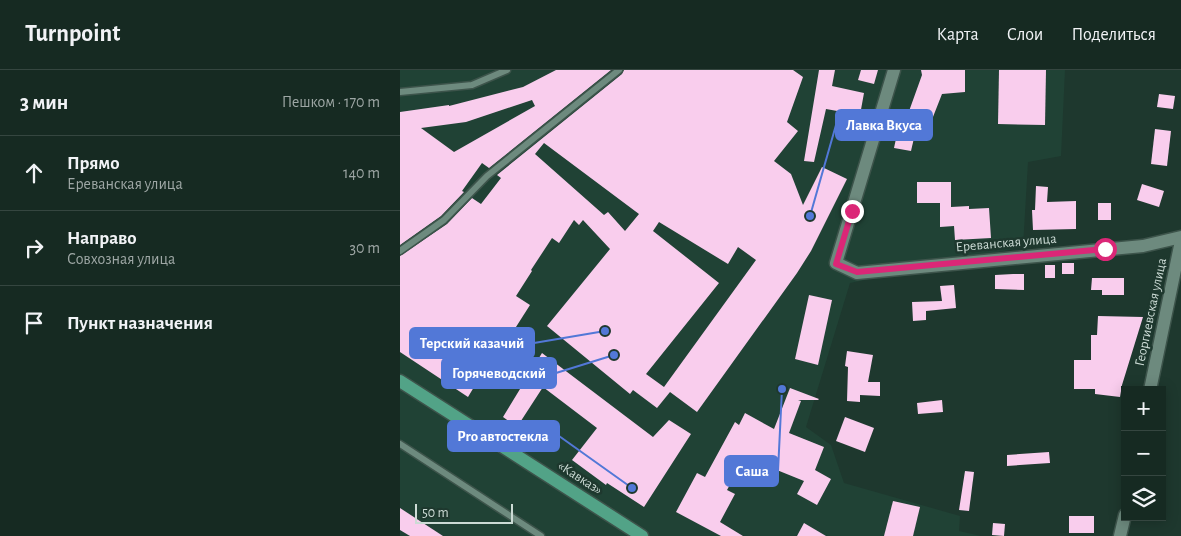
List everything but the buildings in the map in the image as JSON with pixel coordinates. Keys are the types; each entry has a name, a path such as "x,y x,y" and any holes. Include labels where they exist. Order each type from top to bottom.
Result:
{"main road":[{"name":"«Кавказ»","path":"400,382 642,536"}],"street":[{"name":"Ереванская улица","path":"894,70 836,264 857,272 1143,246 1181,239"},
{"name":"Георгиевская улица","path":"1151,386 1181,239"},
{"path":"1120,536 1124,521"}],"lane":[{"path":"400,92 472,85 507,70"},
{"path":"400,251 444,220 487,176 619,70"},
{"path":"400,444 541,536"}],"shaded area":[{"path":"400,70 1065,70 1061,156 1028,162 1023,247 850,283 806,427 831,445 844,483 960,516 959,531 981,536 400,536"}],"place":[{"name":"Лавка Вкуса","path":"810,216"},
{"name":"Терский казачий","path":"605,331"},
{"name":"Горячеводский","path":"614,355"},
{"name":"Саша","path":"782,389"},
{"name":"Pro автостекла","path":"632,488"}],"route":[{"path":"852,211 836,264 857,272 1105,249"}]}
